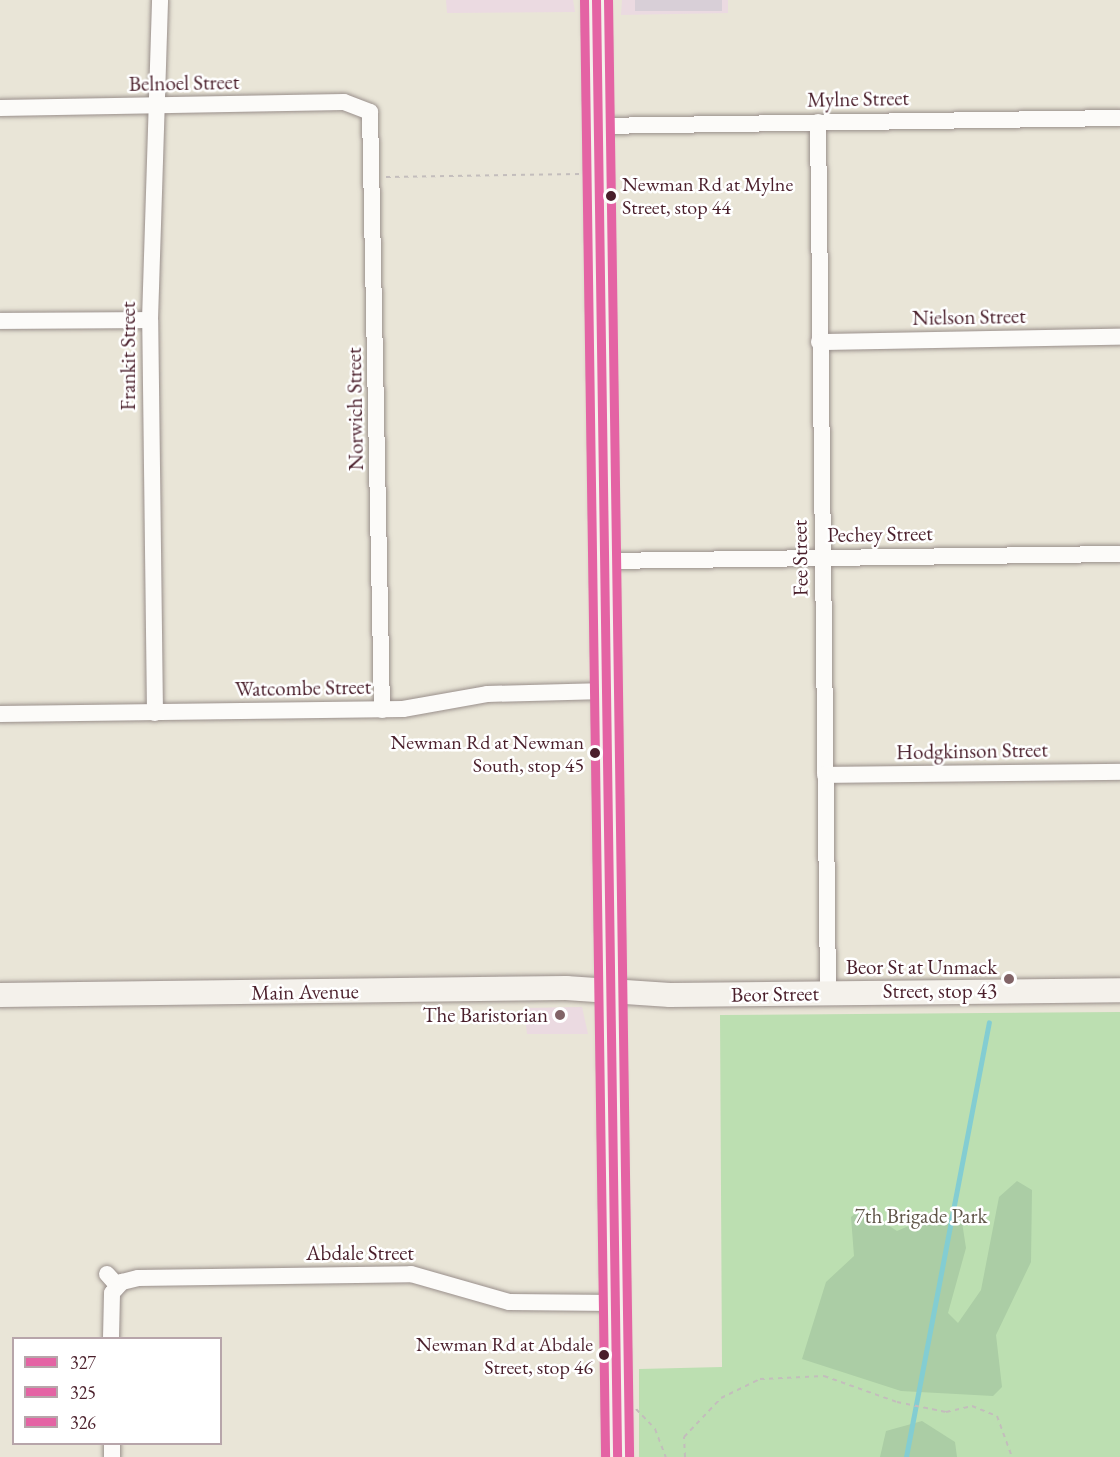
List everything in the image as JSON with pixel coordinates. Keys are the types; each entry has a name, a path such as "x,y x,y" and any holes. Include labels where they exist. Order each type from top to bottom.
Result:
{"main road":[{"path":"596,0 617,1457"},
{"name":"Beor Street","path":"610,992 828,993 1120,990"},
{"name":"Main Avenue","path":"0,995 610,992"}],"street":[{"name":"Frankit Street","path":"155,713 150,320 161,106 160,0"},
{"name":"Belnoel Street","path":"0,108 344,102 367,109"},
{"name":"Norwich Street","path":"367,109 373,124 381,710"},
{"name":"Mylne Street","path":"597,126 1120,118"},
{"name":"Fee Street","path":"818,122 828,993"},
{"path":"0,321 150,320"},
{"name":"Nielson Street","path":"819,342 1120,337"},
{"name":"Pechey Street","path":"604,561 1120,554"},
{"name":"Watcombe Street","path":"0,714 381,710 487,694 606,692"},
{"name":"Hodgkinson Street","path":"825,775 1120,772"},
{"name":"Abdale Street","path":"111,1337 112,1280 138,1278 411,1274 509,1302 615,1303"}],"path":[{"path":"374,177 598,174"},
{"path":"685,1457 684,1437 714,1406 760,1379 824,1376 904,1403 946,1412 972,1406 997,1416 1011,1457"},
{"path":"632,1405 651,1424 666,1457"}],"shaded area":[{"path":"446,0 573,0 575,12 447,13"},
{"path":"622,0 728,0 728,13 621,15"},
{"path":"582,1007 588,1034 527,1034 524,1008"}],"green space":[{"name":"7th Brigade Park","path":"1120,1012 1120,1457 639,1457 639,1369 722,1367 720,1015"},
{"path":"1017,1181 1032,1190 1031,1262 996,1335 1002,1387 993,1396 901,1391 802,1359 826,1282 854,1256 851,1217 862,1208 897,1231 934,1215 962,1222 966,1248 948,1313 958,1323 981,1290 999,1197"},
{"path":"922,1421 955,1442 957,1457 880,1457 886,1431"}],"building":[{"path":"635,0 722,0 722,11 635,11"}],"waterway":[{"path":"906,1457 989,1023"}],"transit line":[{"name":"325","path":"584,0 605,1457"},
{"name":"327","path":"596,0 617,1457"},
{"name":"326","path":"608,0 629,1457"}],"place":[{"name":"Newman Rd at Mylne Street, stop 44","path":"611,196"},
{"name":"Newman Rd at Newman South, stop 45","path":"595,753"},
{"name":"Beor St at Unmack Street, stop 43","path":"1009,979"},
{"name":"The Baristorian","path":"560,1015"},
{"name":"Newman Rd at Abdale Street, stop 46","path":"604,1355"}]}
